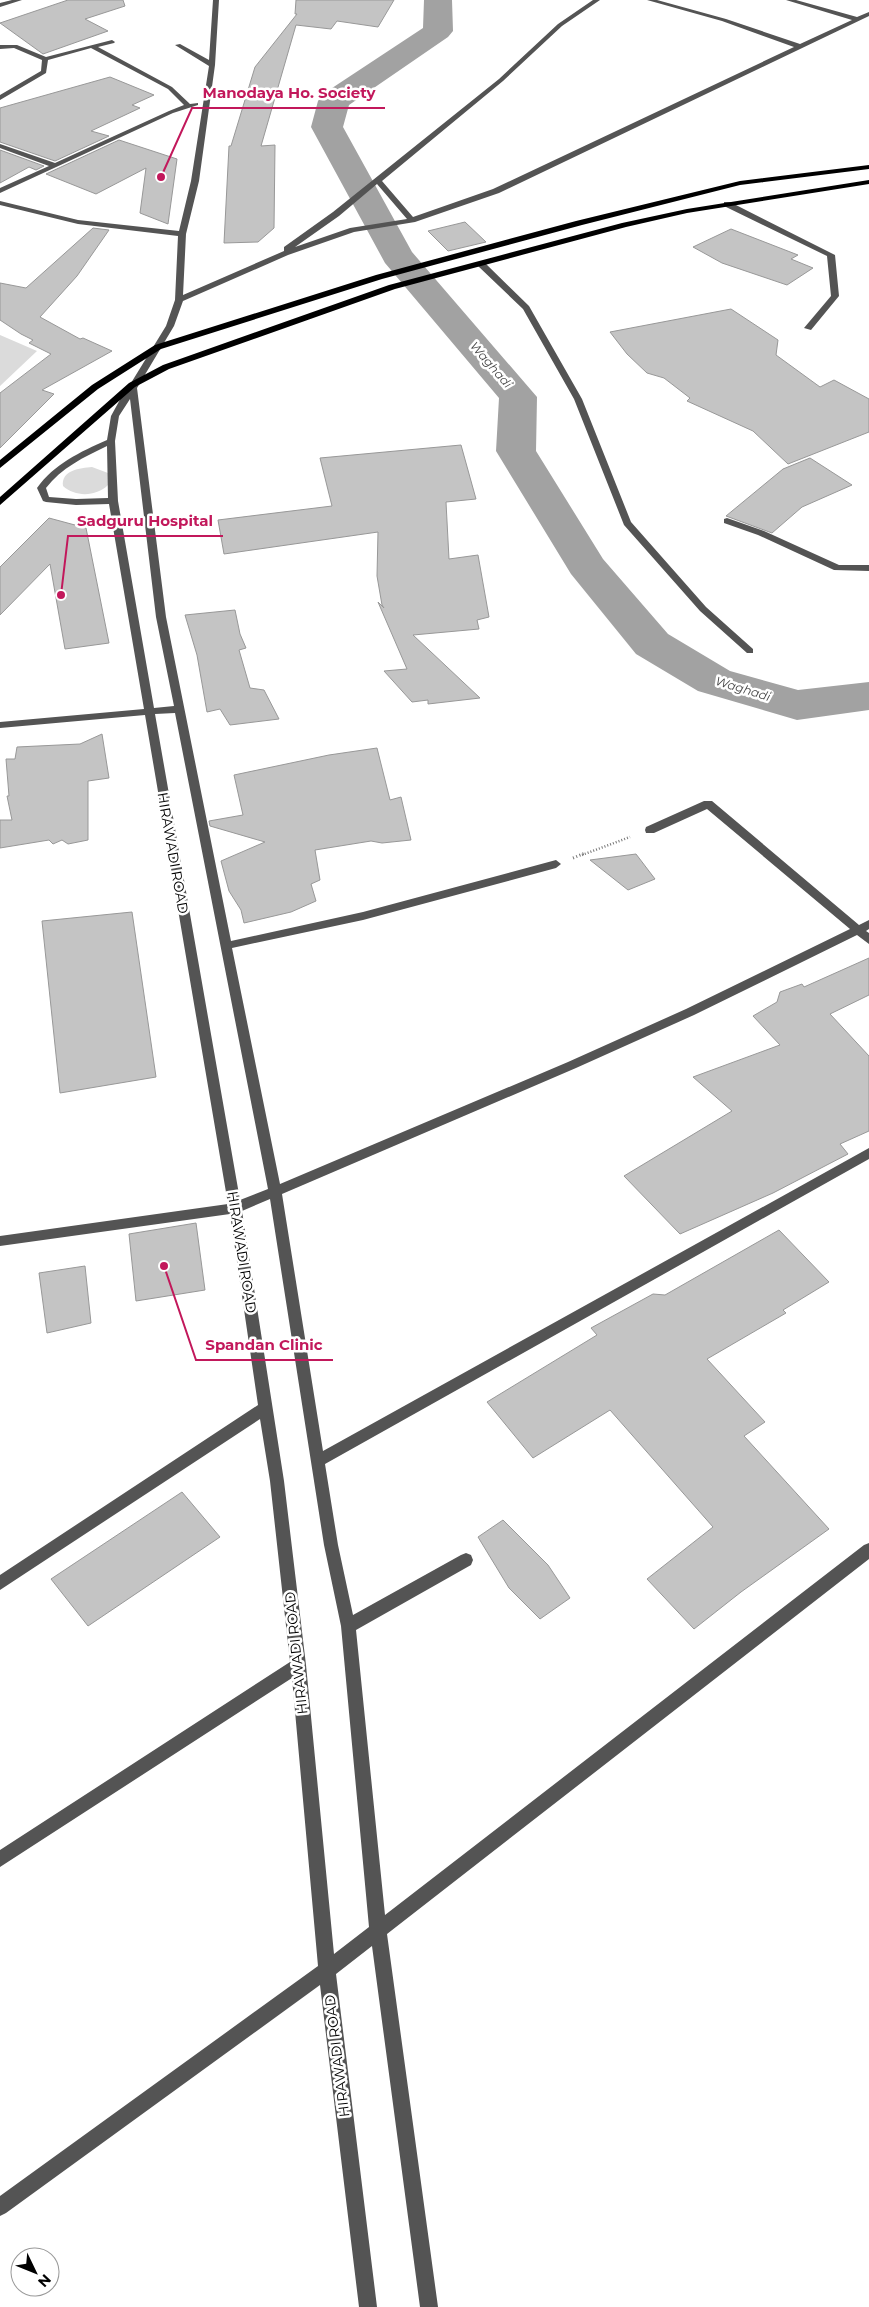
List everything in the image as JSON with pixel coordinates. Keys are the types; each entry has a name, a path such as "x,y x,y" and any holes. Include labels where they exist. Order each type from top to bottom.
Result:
{"main road":[{"path":"0,465 58,414 129,363 158,347 379,276 740,183 869,167"},
{"path":"0,502 132,385 166,367 392,287 625,225 728,204 869,182"}],"street":[{"path":"0,6 19,0"},
{"name":"HIRAWADI ROAD","path":"216,0 212,65 207,102 195,181 182,234 179,300 170,326 132,385 115,416 111,441 113,501 235,1208 277,1481 298,1665 327,1970 368,2307"},
{"path":"271,260 336,214 500,80 560,25 597,0"},
{"path":"650,0 724,20 801,47"},
{"path":"789,0 856,19"},
{"path":"179,300 271,260 353,230 412,220 496,191 869,14"},
{"path":"0,47 15,46 45,58 112,42"},
{"path":"178,45 212,65"},
{"path":"92,46 170,88 188,105"},
{"path":"0,98 44,72 45,58"},
{"path":"0,191 188,105 207,102"},
{"path":"0,146 57,166"},
{"path":"374,182 412,220"},
{"path":"0,204 78,222 182,234"},
{"path":"728,204 831,255 835,296 808,328"},
{"path":"481,264 526,308 578,400 627,523 703,609 750,652"},
{"path":"132,385 161,617 275,1192 331,1545 348,1626 378,1930 429,2307"},
{"path":"111,441 71,461 49,475 40,488 46,499 76,502 113,501"},
{"path":"728,522 761,533 837,568 869,568"},
{"path":"0,725 179,709"},
{"path":"650,830 708,804 869,940"},
{"path":"225,946 363,916 556,864"},
{"path":"0,1241 235,1208 572,1065 690,1012 869,924"},
{"path":"318,1461 869,1153"},
{"path":"0,1583 265,1408"},
{"path":"0,2207 327,1970 869,1550"},
{"path":"348,1626 466,1560"},
{"path":"0,1859 298,1665"}],"path":[{"path":"556,864 650,830"}],"shaded area":[{"path":"0,335 37,351 0,386"},
{"path":"92,467 108,473 108,485 103,489 98,492 79,494 63,486 63,481 68,473 77,469"}],"building":[{"path":"68,0 123,0 125,6 85,19 108,31 43,54 0,23"},
{"path":"296,0 394,0 378,27 337,21 331,29 296,25 261,146 275,145 274,228 258,242 224,243 229,146 231,146 255,67 297,14 295,14"},
{"path":"110,77 154,95 132,105 140,108 91,131 109,136 55,161 0,142 0,108"},
{"path":"119,140 177,159 168,224 140,213 146,168 96,194 46,174"},
{"path":"0,150 44,166 36,170 29,167 0,183"},
{"path":"465,222 486,242 448,251 428,231"},
{"path":"93,228 109,230 77,276 40,317 80,339 83,338 112,351 42,390 54,394 0,448 0,393 51,354 29,343 33,340 0,320 0,283 26,288"},
{"path":"731,229 798,255 791,259 813,268 787,285 722,263 693,247"},
{"path":"731,309 778,340 776,355 820,387 834,380 869,399 869,432 788,464 753,431 687,401 690,398 664,378 647,373 627,354 610,332"},
{"path":"461,445 476,499 446,502 449,559 478,555 489,617 477,620 479,629 413,635 480,698 428,704 428,700 412,702 384,671 407,669 378,602 384,608 377,576 378,532 224,554 218,520 332,506 320,458"},
{"path":"810,458 852,485 802,507 772,533 726,516 783,469"},
{"path":"49,518 86,528 109,643 65,649 50,564 0,615 0,567"},
{"path":"235,610 240,634 246,648 239,650 250,688 264,690 279,719 230,725 220,709 207,712 197,655 185,615"},
{"path":"102,734 109,778 88,781 88,840 68,844 62,840 53,844 49,840 0,848 0,820 12,820 7,796 9,796 6,759 15,759 17,747 80,744"},
{"path":"377,748 390,800 401,797 411,840 382,843 371,841 315,850 320,880 311,884 316,901 291,912 244,923 241,910 229,891 221,861 265,842 210,826 209,821 243,815 234,775 329,755"},
{"path":"636,854 655,879 628,890 590,860"},
{"path":"132,912 156,1077 60,1093 42,921"},
{"path":"869,958 869,995 830,1014 869,1056 869,1131 840,1144 848,1154 773,1193 680,1234 624,1176 732,1111 693,1077 780,1045 753,1016 777,1002 780,992 802,984 804,987"},
{"path":"196,1223 205,1290 136,1301 129,1234"},
{"path":"779,1230 829,1282 783,1310 786,1313 707,1359 765,1422 744,1436 829,1529 741,1592 694,1629 647,1579 713,1527 610,1410 533,1458 487,1402 597,1335 591,1328 653,1294 665,1295"},
{"path":"85,1266 91,1323 47,1333 39,1273"},
{"path":"182,1492 220,1537 88,1626 51,1579"},
{"path":"503,1520 548,1565 570,1598 540,1619 509,1588 478,1537"}],"waterway":[{"name":"Waghadi","path":"438,0 438,31 334,101 327,127 397,256 518,397 516,451 586,565 652,644 714,681 797,705 869,696"}],"place":[{"name":"Manodaya Ho. Society","path":"161,177"},
{"name":"Sadguru Hospital","path":"61,595"},
{"name":"Spandan Clinic","path":"164,1266"}]}
